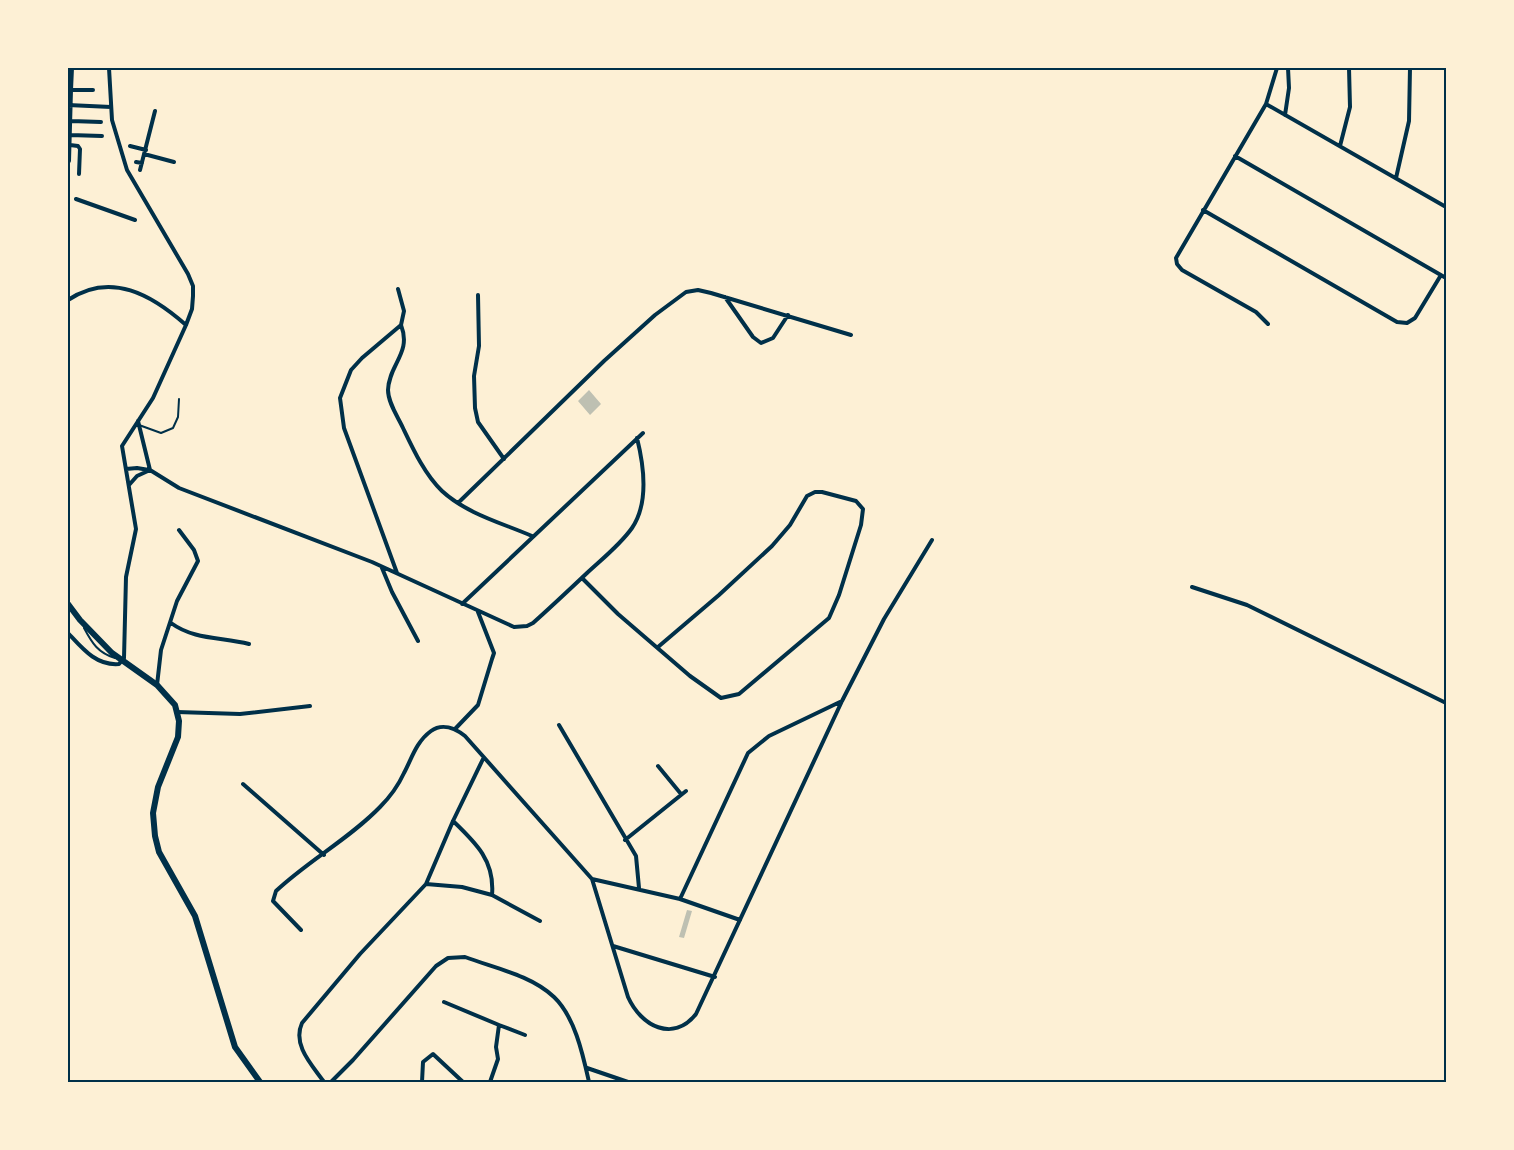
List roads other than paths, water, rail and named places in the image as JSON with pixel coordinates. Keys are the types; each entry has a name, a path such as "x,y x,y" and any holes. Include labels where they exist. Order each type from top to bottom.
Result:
{"main road":[{"path":"68,604 80,621 121,660 157,685 171,699 177,712 178,737 158,787 153,813 155,836 159,852 195,916 235,1047 261,1083"}],"street":[{"path":"69,161 71,121 69,105 72,68"},
{"path":"68,633 99,661 111,664 121,660 125,651 126,577 136,529 122,446 139,423 153,398 192,309 193,286 188,274 127,170 120,150 111,107 109,68"},
{"path":"1268,324 1256,312 1182,270 1177,264 1176,254 1266,104 1277,68"},
{"path":"1285,115 1289,88 1288,68"},
{"path":"1340,146 1350,107 1349,68"},
{"path":"1396,178 1410,122 1410,68"},
{"path":"71,90 93,90"},
{"path":"1266,104 1446,207"},
{"path":"69,105 111,107"},
{"path":"140,170 155,111"},
{"path":"71,121 100,122"},
{"path":"70,135 102,136"},
{"path":"70,145 78,146 80,149 79,174"},
{"path":"130,147 174,162"},
{"path":"1234,156 1446,278"},
{"path":"136,162 142,164"},
{"path":"76,199 135,220"},
{"path":"1203,210 1397,322 1407,323 1415,318 1441,275"},
{"path":"68,300 88,290 111,287 132,290 156,302 186,325"},
{"path":"398,289 404,311 401,325 404,346 391,375 388,394 405,432 428,473 443,492 477,514 532,536"},
{"path":"458,503 604,361 681,295 698,290 851,335"},
{"path":"478,295 479,346 474,384 475,408 478,422 504,459"},
{"path":"725,297 753,337 761,343 773,338 788,315"},
{"path":"398,574 344,428 340,398 351,370 401,325"},
{"path":"139,423 150,470"},
{"path":"462,604 643,433"},
{"path":"126,469 150,470 179,488 259,517 382,567 508,625 527,626 540,617 613,549 635,522 641,498 643,470 637,438"},
{"path":"128,486 136,476 150,470"},
{"path":"582,578 618,614 690,676 712,693 726,698 739,694 829,618 839,596 861,525 864,512 862,506 851,498 831,493 815,492 807,496 790,525 772,546 658,647"},
{"path":"157,685 161,650 177,601 198,561 194,550 179,530"},
{"path":"301,930 273,901 281,886 352,834 389,797 422,739 434,729 455,729 465,736 483,759 592,879 631,1005 640,1018 654,1025 675,1030 686,1026 696,1014 714,977 842,701 884,619 932,540"},
{"path":"382,567 396,601 418,641"},
{"path":"1192,587 1247,605 1446,703"},
{"path":"455,729 478,705 494,653 477,611"},
{"path":"171,623 195,636 228,639 249,644"},
{"path":"680,899 748,753 770,736 842,701"},
{"path":"177,712 240,714 310,706"},
{"path":"559,725 637,861 639,888"},
{"path":"324,1083 300,1045 298,1036 302,1023 360,954 426,885 483,759"},
{"path":"658,766 681,794"},
{"path":"243,784 324,855"},
{"path":"625,840 686,791"},
{"path":"453,821 488,862 493,881 492,895"},
{"path":"592,879 680,899 740,920"},
{"path":"426,885 462,887 492,895 540,921"},
{"path":"612,946 714,977"},
{"path":"331,1083 430,972 442,961 455,957 465,957 524,978 549,993 565,1009 574,1030 589,1083"},
{"path":"444,1002 525,1035"},
{"path":"490,1083 498,1059 496,1051 499,1024"},
{"path":"422,1083 423,1062 433,1054 462,1083"},
{"path":"586,1068 628,1083"}],"lane":[{"path":"139,423 161,433 173,428 178,417 179,399"}]}
